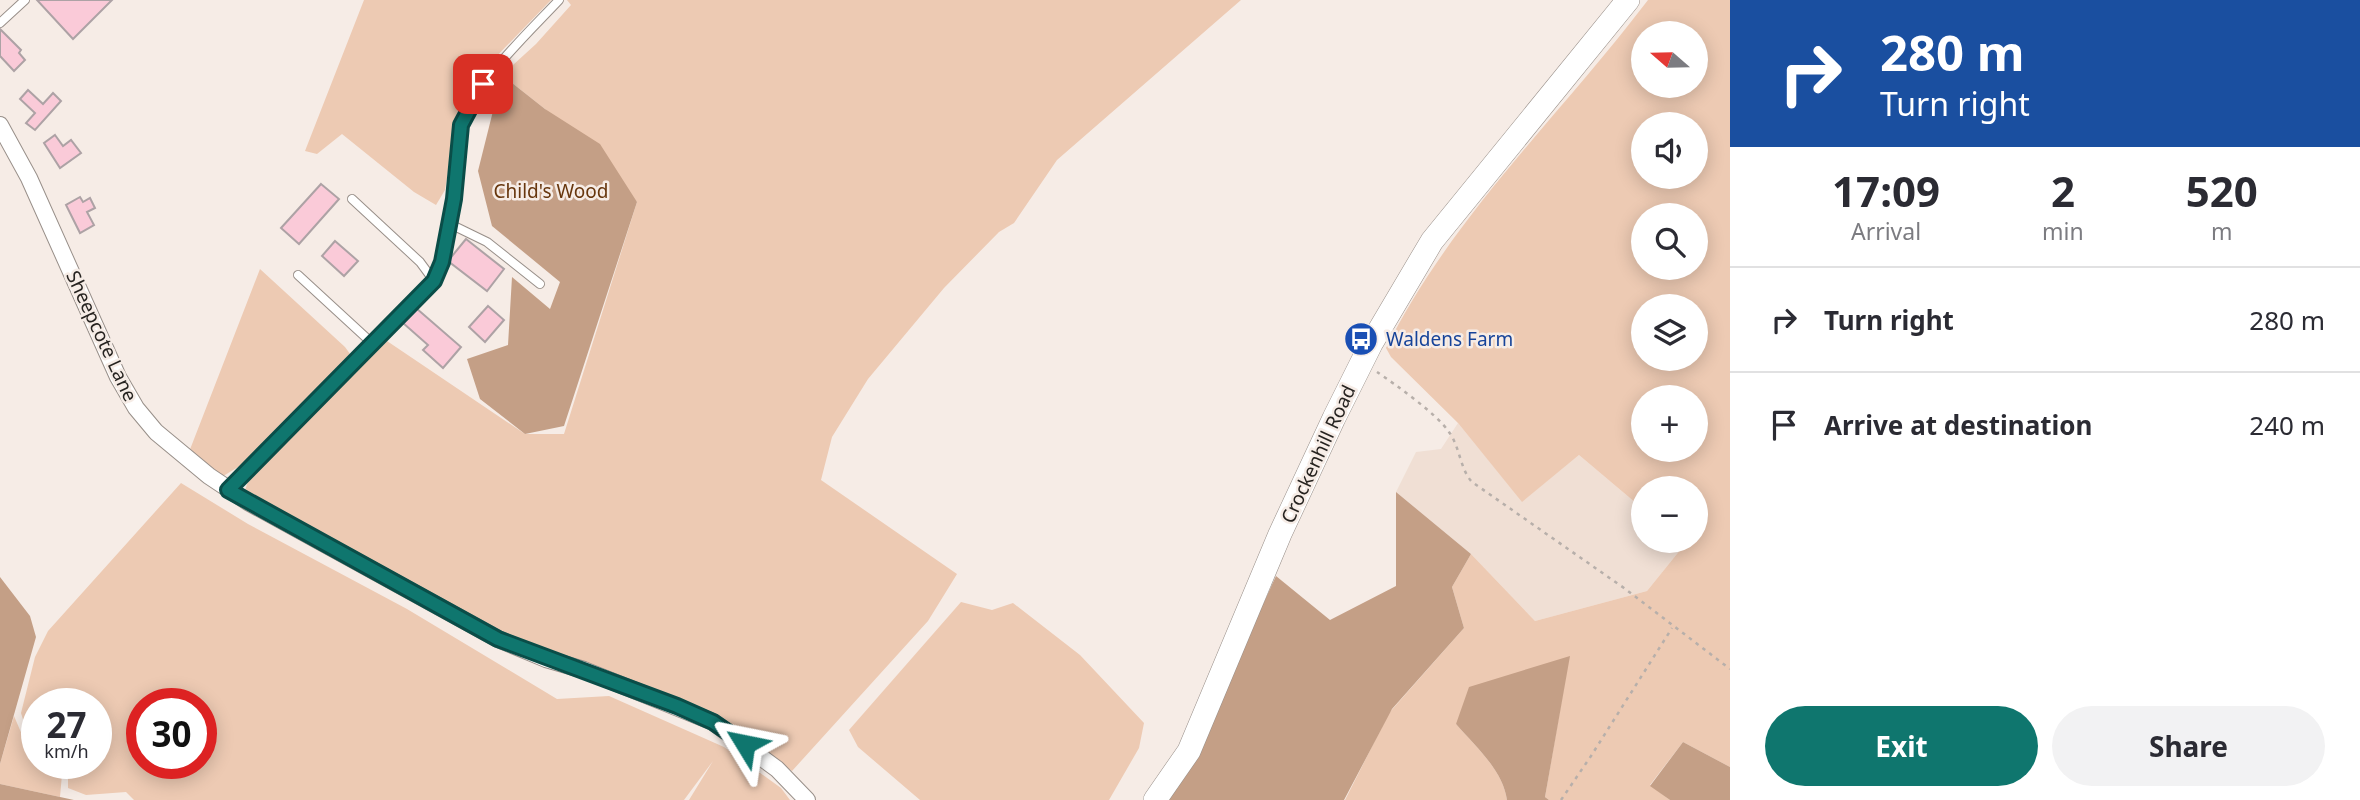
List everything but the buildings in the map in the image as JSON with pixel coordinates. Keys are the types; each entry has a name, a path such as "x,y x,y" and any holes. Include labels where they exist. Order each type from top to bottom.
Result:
{"main road":[{"name":"Crockenhill Road","path":"1155,800 1189,751 1280,534 1363,361 1432,241 1628,0"}],"street":[{"name":"Sheepcote Lane","path":"0,125 29,178 118,377 136,408 156,432 228,490 498,639 713,722 777,769 807,800"}],"lane":[{"path":"0,23 25,0"},
{"path":"228,490 434,281 442,262 454,199 461,125 483,84 508,53 559,0"},
{"path":"352,199 420,262 434,281"},
{"path":"448,223 487,242 540,284"},
{"path":"298,275 373,344"}],"path":[{"path":"1363,361 1448,430 1457,446 1466,475 1472,482 1624,588 1672,628 1730,670"},
{"path":"1561,800 1672,628"}],"shaded area":[{"path":"364,0 551,0 491,62 459,105 445,190 436,205 414,192 342,134 317,154 305,151"},
{"path":"567,0 1241,0 1057,160 1014,223 999,232 944,288 868,379 832,437 821,480 957,574 928,621 792,771 705,711 521,644 244,493 251,473 387,341 525,434 564,434 637,202 545,109 502,75 536,44 571,5"},
{"path":"1648,0 1730,0 1730,767 1683,742 1650,785 1670,800 1549,800 1545,797 1569,657 1456,724 1494,769 1507,800 1345,800 1389,713 1464,628 1452,587 1471,554 1535,621 1647,591 1678,553 1708,553 1708,476 1631,476 1631,499 1579,455 1522,502 1458,423 1391,357 1386,348 1443,254 1509,168 1631,22 1631,98 1708,98 1708,21 1631,21"},
{"path":"260,269 345,347 353,358 248,461 220,478 189,452"},
{"path":"1458,423 1522,501 1579,455 1631,499 1631,553 1678,553 1647,591 1535,621 1471,554 1396,492 1416,452 1441,449"},
{"path":"181,483 248,524 407,609 557,699 609,696 724,747 781,788 790,800 689,800 713,761 684,800 134,800 126,792 86,795 68,788 68,779 112,779 112,688 27,688 35,657 48,631"},
{"path":"961,602 992,610 1013,603 1080,655 1144,723 1139,748 1109,800 920,800 858,747 849,730"},
{"path":"14,716 21,732 21,779 62,779 60,797 0,784 0,764"}],"green space":[{"name":"Child's Wood","path":"502,75 545,109 600,144 637,202 564,426 525,434 480,399 467,359 508,345 512,277 550,309 560,282 492,226 478,171"},
{"path":"1396,492 1471,554 1452,587 1464,628 1392,709 1344,800 1163,800 1225,686 1276,576 1330,620 1396,586"},
{"path":"0,577 30,616 36,637 0,764"},
{"path":"1570,656 1545,797 1549,800 1507,800 1494,769 1456,724 1469,687"},
{"path":"1683,742 1730,767 1730,800 1670,800 1650,786"},
{"path":"0,784 74,800 0,800"}],"place":[{"name":"Waldens Farm","path":"1361,339"}],"route":[{"path":"483,84 461,125 454,199 442,262 434,281 228,490 498,639 677,706 713,722 745,744"}]}
